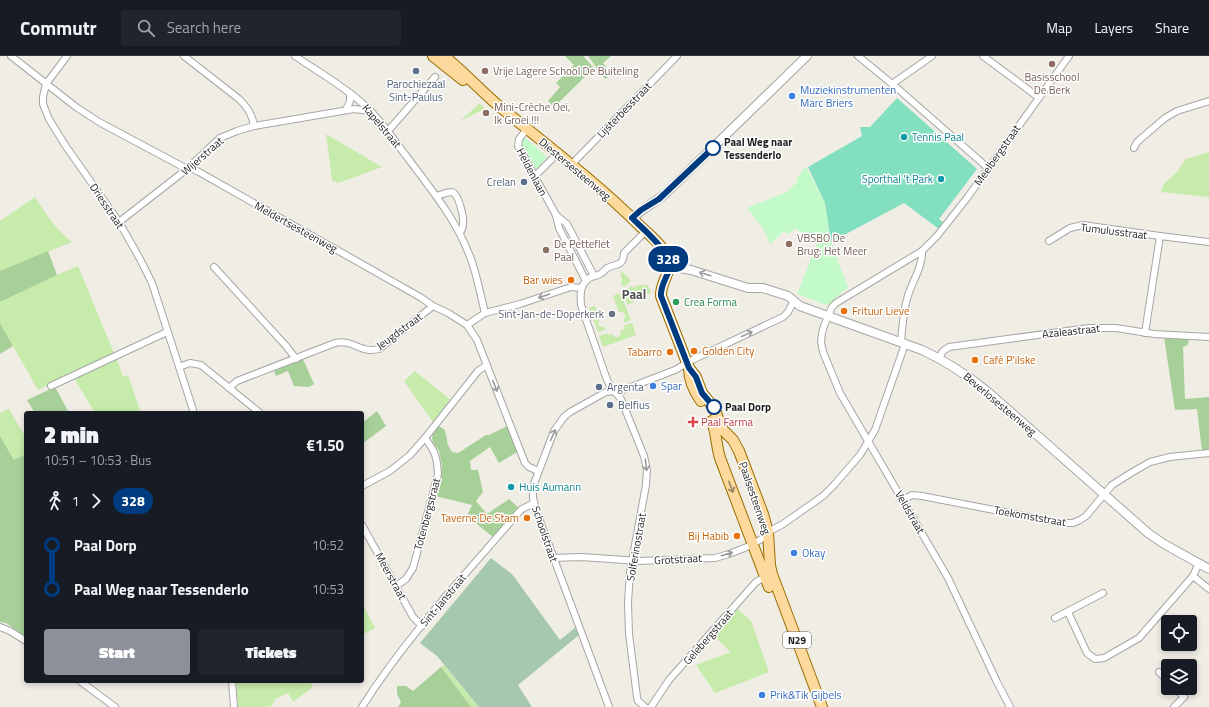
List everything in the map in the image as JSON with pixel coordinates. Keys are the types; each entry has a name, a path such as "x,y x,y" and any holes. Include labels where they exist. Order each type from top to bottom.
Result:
{"main road":[{"name":"Diestersesteenweg","path":"433,56 471,86 484,93"},
{"name":"Diestersesteenweg","path":"444,56 457,66 484,93 607,195 646,231 667,256 669,266"},
{"name":"Paalsesteenweg","path":"669,266 660,291 661,296 688,365 696,377 702,393 714,408 722,429 739,451 763,514 768,532 770,565 769,575 815,707"},
{"name":"Paalsesteenweg","path":"688,365 689,379 694,390 707,409 717,433 720,458 752,544 769,575 822,707"}],"street":[{"name":"Meldertsesteenweg","path":"12,56 46,84 99,122 187,170 199,172 420,296 433,306 448,313 467,325"},
{"path":"46,84 67,56"},
{"path":"184,56 239,99 252,115 254,126"},
{"name":"Kapelstraat","path":"295,56 350,93 370,111 388,131 436,196 460,233 474,268 485,313"},
{"name":"Lijsterbesstraat","path":"571,165 677,56"},
{"path":"632,218 666,193 807,56"},
{"path":"858,56 988,168"},
{"path":"892,84 932,56"},
{"path":"983,56 1038,97"},
{"name":"Meelbergstraat","path":"828,316 832,307 836,303 922,251 937,236 948,223 1068,56"},
{"path":"388,131 435,77"},
{"name":"Driesstraat","path":"46,84 43,104 49,119 65,145 119,222 152,283 193,411"},
{"path":"346,110 350,101 350,93"},
{"path":"1134,148 1140,139 1165,118 1177,111 1209,101"},
{"name":"Wijerstraat","path":"119,222 187,170 220,138 237,130 346,110 354,109 370,111"},
{"name":"Heldenlaan","path":"527,129 518,139 517,144 556,215 567,224 590,278"},
{"path":"534,177 557,154"},
{"name":"Kapelstraat","path":"436,196 450,192 455,194 457,197 464,222 460,233"},
{"name":"Tumulusstraat","path":"1049,241 1074,226 1083,225 1209,242"},
{"path":"646,231 624,253 624,260 620,264 606,268 601,274 590,278 582,288 571,287 520,304 485,313 467,325 477,340 525,463 529,467 538,471 554,431 564,417 570,412 606,392 623,390 688,365 783,317 788,312 794,301"},
{"name":"Tumulusstraat","path":"1145,333 1160,236"},
{"path":"903,344 906,302 922,258 922,251"},
{"name":"Beverlosesteenweg","path":"669,266 691,270 748,288 763,288 788,296 800,306 939,358 970,377 988,392 1148,534 1209,569"},
{"path":"214,267 287,347 296,359"},
{"name":"Solferinostraat","path":"582,288 581,305 606,377 610,386 616,391 621,399 644,456 647,470 628,602 629,628 637,697 638,701 645,707"},
{"name":"Jeugdstraat","path":"229,388 237,381 335,343 343,341 366,350 379,349 433,306"},
{"name":"Veldstraat","path":"828,316 822,333 821,342 823,352 840,393 948,578 1010,707"},
{"name":"Azaleastraat","path":"939,358 943,351 949,347 1089,328 1116,328 1145,333 1209,337"},
{"path":"51,386 167,332"},
{"name":"Grotstraat","path":"553,558 572,556 639,561 715,558 729,554 765,537 768,532 783,524 823,496 849,469 869,442 876,430 903,344"},
{"path":"179,366 190,363 200,365 258,411"},
{"path":"364,485 400,464 425,438 478,371 487,365"},
{"name":"Totenbergstraat","path":"396,586 406,579 413,568 438,474 434,450 425,438"},
{"name":"Toekomststraat","path":"903,500 912,495 922,496 1067,524 1080,520 1086,516 1112,485 1150,462 1170,457 1209,452"},
{"name":"Schoolstraat","path":"538,471 533,487 534,503 609,707"},
{"name":"Sint-Janstraat","path":"362,707 382,676 422,626 519,512 534,503"},
{"name":"Meerstraat","path":"364,529 413,617 422,626"},
{"path":"1068,612 1087,653 1092,658 1099,659 1139,638 1193,576 1199,563"},
{"name":"Gelebergstraat","path":"651,707 669,680 756,582 769,575"},
{"path":"1193,576 1209,589"},
{"path":"1055,618 1103,593"},
{"path":"0,627 24,640"},
{"path":"83,683 115,707"},
{"path":"232,683 234,707"},
{"path":"1174,707 1184,697 1182,695"}],"green space":[{"path":"565,56 583,56 594,68 554,107 548,101 560,87 556,83 574,65"},
{"path":"588,56 611,56 603,63 611,75 605,79"},
{"path":"897,98 977,169 939,219 944,223 939,229 904,203 831,242 825,203 808,167 862,136 860,127 870,127"},
{"path":"480,103 485,109 460,121"},
{"path":"326,134 382,167 338,183 332,180"},
{"path":"524,137 547,157 539,166 539,171 536,171 520,141"},
{"path":"1209,152 1209,197 1161,192 1163,185 1176,173 1186,159"},
{"path":"806,167 825,203 830,239 848,288 827,305 797,294 817,244 795,228 789,234 784,231 770,244 763,228 747,208 787,192 798,181 796,179"},
{"path":"35,197 56,227 72,242 0,271 0,221"},
{"path":"48,251 57,275 0,302 0,271"},
{"path":"78,266 114,353 38,390 0,323 0,302"},
{"path":"622,271 631,281 624,287 621,284 622,279 620,275"},
{"path":"638,285 648,285 651,293 634,300 634,302 627,305 625,291 632,286 634,288"},
{"path":"617,293 621,295 631,320 624,323 623,320 625,315 623,312 619,312 613,296"},
{"path":"595,306 600,319 598,324 600,327 604,327 605,330 598,332 589,308"},
{"path":"0,323 13,346 0,354"},
{"path":"632,323 636,335 603,347 599,336 607,333 608,335 612,334 615,337 618,337 621,330 625,329 624,325"},
{"path":"1164,337 1189,339 1188,345 1183,347 1185,399 1209,397 1209,450 1202,451 1197,409 1175,410"},
{"path":"117,359 123,377 128,375 140,411 94,411 74,378"},
{"path":"303,359 314,384 309,387 294,386 288,371 276,376 274,371"},
{"path":"415,371 451,400 433,422 404,381"},
{"path":"55,387 68,411 34,411 27,400"},
{"path":"9,409 24,435 24,455 14,460 0,436 0,413"},
{"path":"377,411 386,426 364,442 364,421"},
{"path":"439,426 445,430 448,445 452,452 458,453 486,435 507,426 517,452 499,463 490,447 470,461 471,470 478,470 483,492 476,501 487,514 509,499 518,507 494,538 467,516 472,505 435,496 440,481 442,466 439,451 432,438 433,433"},
{"path":"0,436 14,460 24,455 24,636 6,623 0,622"},
{"path":"491,558 512,574 560,640 576,627 579,635 518,685 532,707 479,707 437,656 420,643"},
{"path":"364,607 375,628 364,634"},
{"path":"737,608 751,621 769,672 715,693 696,665 731,652 713,635"},
{"path":"444,665 479,707 471,707 441,667"},
{"path":"441,667 471,707 398,707 401,702 397,694 397,686 406,686 413,691"},
{"path":"236,683 311,683 313,687 293,702 288,693 275,699 272,706 238,707"}],"bus line":[{"name":"328","path":"713,148 657,201 638,212 632,218 654,239 667,256 669,270 660,291 661,296 689,368 696,377 702,393 714,407"}],"place":[{"name":"Basisschool De Berk","path":"1052,64"},
{"name":"Parochiezaal Sint-Paulus","path":"416,71"},
{"name":"Vrije Lagere School De Buiteling","path":"485,71"},
{"name":"Muziekinstrumenten Marc Briers","path":"792,96"},
{"name":"Mini-Crèche Oei, Ik Groei !!!","path":"486,113"},
{"name":"Tennis Paal","path":"904,137"},
{"name":"Paal Weg naar Tessenderlo","path":"713,148"},
{"name":"Sporthal ’t Park","path":"941,179"},
{"name":"Crelan","path":"524,182"},
{"name":"VBSBO De Brug: Het Meer","path":"789,244"},
{"name":"De Petteflet Paal","path":"546,250"},
{"name":"Bar wies","path":"571,280"},
{"name":"Crea Forma","path":"676,302"},
{"name":"Frituur Lieve","path":"844,311"},
{"name":"Sint-Jan-de-Doperkerk","path":"612,314"},
{"name":"Golden City","path":"694,351"},
{"name":"Tabarro","path":"670,352"},
{"name":"Café P'ilske","path":"975,360"},
{"name":"Spar","path":"653,386"},
{"name":"Argenta","path":"599,387"},
{"name":"Belfius","path":"610,405"},
{"name":"Paal Dorp","path":"714,407"},
{"name":"Paal Farma","path":"693,422"},
{"name":"Huis Aumann","path":"511,487"},
{"name":"Taverne De Stam","path":"527,518"},
{"name":"Bij Habib","path":"737,536"},
{"name":"Okay","path":"794,553"},
{"name":"Prik&Tik Gijbels","path":"762,695"}],"district":[{"name":"Paal","path":"634,294"}]}
